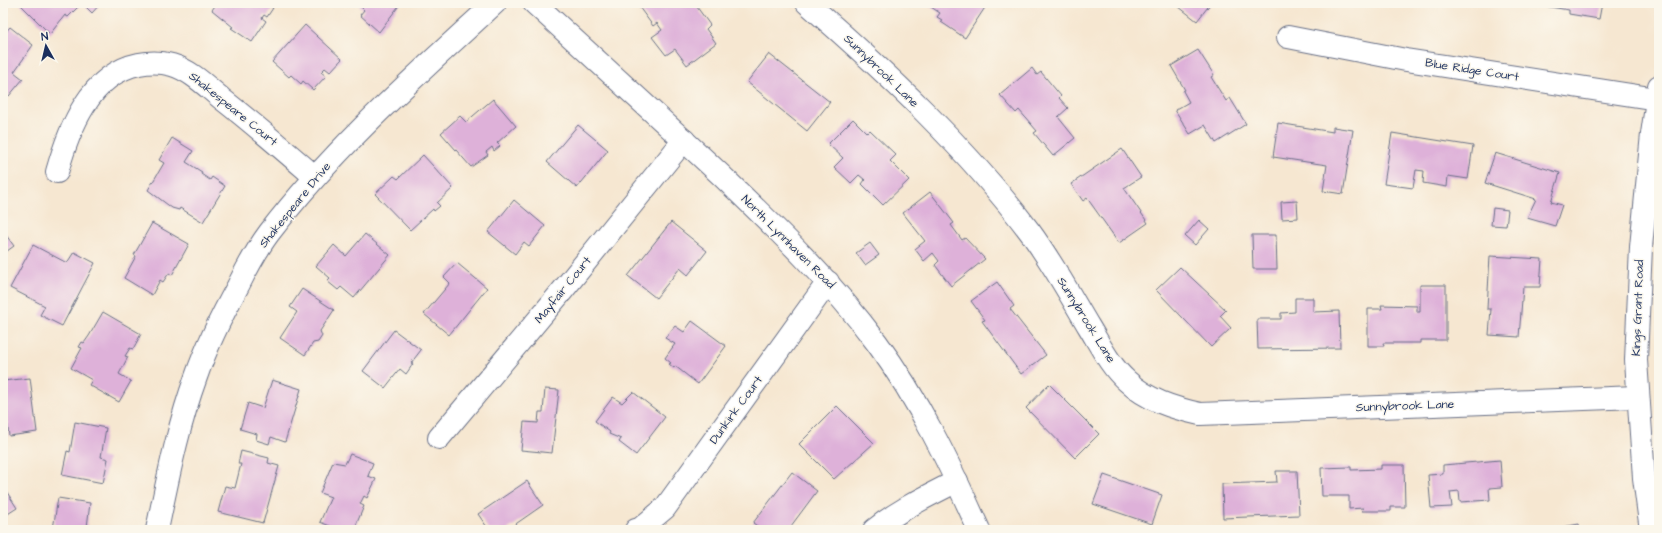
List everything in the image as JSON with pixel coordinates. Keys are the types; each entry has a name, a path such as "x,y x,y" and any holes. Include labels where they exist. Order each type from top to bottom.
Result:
{"street":[{"name":"Shakespeare Drive","path":"157,530 176,440 196,376 220,319 249,265 268,234 315,177 374,115 495,3"},
{"name":"North Lynnhaven Road","path":"534,3 684,140 785,236 828,282 878,344 916,403 957,481 978,530"},
{"name":"Sunnybrook Lane","path":"807,3 846,37 925,114 990,182 1030,233 1066,288 1109,360 1127,381 1148,397 1173,408 1200,414 1637,397"},
{"name":"Blue Ridge Court","path":"1288,37 1406,60 1658,92"},
{"name":"Shakespeare Court","path":"57,172 66,142 76,120 97,89 111,75 129,66 148,62 172,65 190,73 271,138 315,177"},
{"name":"Kings Grant Road","path":"1651,530 1650,456 1637,397 1636,360 1641,247 1652,134 1658,92"},
{"name":"Mayfair Court","path":"440,438 563,290 684,140"},
{"name":"Dunkirk Court","path":"636,530 640,529 665,508 828,282"},
{"path":"874,530 893,515 957,481"}],"building":[{"path":"82,3 68,17 65,15 50,34 20,4"},
{"path":"82,3 101,3 92,13"},
{"path":"217,3 273,3 270,6 273,8 267,17 264,15 262,18 266,21 252,42 231,28 233,27 212,10"},
{"path":"357,3 401,3 379,32 360,15 364,10"},
{"path":"636,3 694,3 710,25 706,29 716,43 687,65 675,49 666,55 652,37 662,30 657,23 653,26"},
{"path":"925,3 988,3 965,38 941,22 942,20 937,17 940,13"},
{"path":"1174,3 1211,3 1197,21"},
{"path":"1525,3 1602,3 1599,19 1569,14 1569,10"},
{"path":"305,25 342,59 330,72 325,68 321,72 326,76 313,90 303,81 301,84 291,75 289,77 272,62"},
{"path":"10,27 33,45 14,72 23,79 9,96 3,92 3,35"},
{"path":"1198,50 1214,75 1211,77 1226,101 1230,98 1246,124 1216,143 1205,125 1190,134 1175,110 1189,102 1183,91 1185,90 1171,66"},
{"path":"769,54 830,102 807,131 747,82"},
{"path":"1032,68 1037,75 1041,72 1061,96 1059,98 1068,108 1058,117 1075,138 1053,156 1034,133 1037,131 1019,110 1016,113 1000,95"},
{"path":"493,99 516,126 497,143 500,146 494,151 492,147 486,152 488,155 471,167 441,133 460,116 466,122"},
{"path":"853,119 867,133 870,130 896,155 890,161 909,180 883,205 862,184 865,180 859,175 851,183 834,167 843,158 828,144"},
{"path":"1278,123 1333,132 1333,127 1353,130 1343,194 1323,191 1327,165 1273,157"},
{"path":"578,125 608,150 577,188 547,162"},
{"path":"1392,133 1473,146 1468,179 1448,176 1447,187 1423,183 1424,171 1416,170 1413,188 1384,184"},
{"path":"172,138 193,151 186,162 202,172 201,174 210,180 212,177 225,186 203,222 180,208 179,210 172,208 148,190 164,163 159,160"},
{"path":"1122,149 1141,177 1124,188 1148,223 1119,243 1087,198 1083,201 1071,184"},
{"path":"1495,153 1560,173 1551,202 1562,205 1555,226 1527,218 1536,199 1485,183"},
{"path":"423,155 453,188 437,203 440,206 434,211 433,209 410,230 375,194 394,176 398,179"},
{"path":"930,192 954,223 951,225 962,240 965,238 985,259 951,286 935,265 939,261 933,253 924,261 915,249 925,241 903,213"},
{"path":"514,200 545,226 529,246 524,242 515,254 488,232"},
{"path":"1297,201 1298,218 1282,219 1281,202"},
{"path":"1493,208 1508,210 1506,226 1491,225"},
{"path":"1199,220 1209,229 1195,245 1185,236"},
{"path":"671,222 707,251 688,275 680,268 656,298 628,276"},
{"path":"152,223 189,244 172,275 169,273 163,282 160,280 152,295 124,278 136,256 134,255"},
{"path":"3,231 14,246 3,254"},
{"path":"365,234 390,255 354,298 341,287 338,290 327,281 330,278 316,266 334,245 346,256"},
{"path":"1252,235 1276,235 1277,269 1253,269"},
{"path":"870,243 879,255 865,265 856,253"},
{"path":"33,245 67,263 74,252 95,263 62,326 40,315 45,306 10,288"},
{"path":"1490,256 1542,259 1540,287 1523,287 1519,337 1489,335 1491,309 1487,309"},
{"path":"457,263 487,288 449,335 424,314 450,283 444,277"},
{"path":"1180,267 1226,310 1220,316 1231,328 1211,347 1156,290"},
{"path":"997,282 1014,306 1010,309 1046,355 1021,374 982,321 985,320 971,301"},
{"path":"1420,285 1446,285 1446,340 1420,340 1420,343 1383,343 1384,346 1368,346 1368,309 1382,309 1381,305 1417,306 1417,312 1420,312"},
{"path":"302,289 334,310 320,331 322,336 318,342 313,343 305,355 280,338 297,312 290,307"},
{"path":"1295,298 1313,298 1313,312 1339,311 1340,348 1258,349 1257,319 1281,319 1281,313 1295,312"},
{"path":"103,312 141,334 133,349 130,348 125,356 128,357 119,374 131,381 119,402 89,385 92,380 71,368 82,348 79,347 89,336"},
{"path":"692,321 726,346 698,384 675,366 674,368 665,358 675,344 665,338 675,326 684,332"},
{"path":"394,330 421,350 411,363 413,364 406,374 400,369 385,388 363,371"},
{"path":"30,378 37,432 9,436 5,405 3,405 3,381"},
{"path":"272,380 301,389 285,442 271,437 269,444 256,440 257,434 240,429 248,403 263,408"},
{"path":"1049,384 1099,434 1075,458 1026,408"},
{"path":"545,389 559,390 552,453 521,450 524,422 538,423 539,412 543,412"},
{"path":"633,392 665,417 636,455 619,442 621,439 609,434 610,432 595,421 613,397 622,403"},
{"path":"837,406 874,443 834,479 799,444"},
{"path":"75,422 106,428 101,457 108,459 103,483 62,475 67,451 70,452"},
{"path":"241,451 269,458 268,463 279,466 263,523 218,512 225,486 235,488 241,464 238,464"},
{"path":"350,454 373,463 368,476 376,479 367,498 364,496 360,504 364,506 354,530 340,530 320,522 331,497 320,493 333,462 345,464"},
{"path":"1500,460 1502,487 1489,488 1490,500 1460,502 1459,491 1450,492 1452,507 1431,508 1428,475 1443,474 1443,465"},
{"path":"1381,465 1404,465 1405,507 1391,507 1391,511 1362,511 1363,508 1349,509 1349,496 1322,496 1321,468 1351,467 1351,470 1381,469"},
{"path":"1276,471 1297,471 1299,515 1223,518 1222,484 1277,482"},
{"path":"792,472 817,491 788,530 763,530 753,523"},
{"path":"1104,475 1162,495 1152,524 1093,504"},
{"path":"527,481 543,505 507,530 489,530 478,514"},
{"path":"3,486 17,508 3,517"},
{"path":"58,498 90,503 87,527 83,527 82,530 44,530 44,528 53,529"},
{"path":"1579,524 1580,530 1558,530 1557,528"}]}
